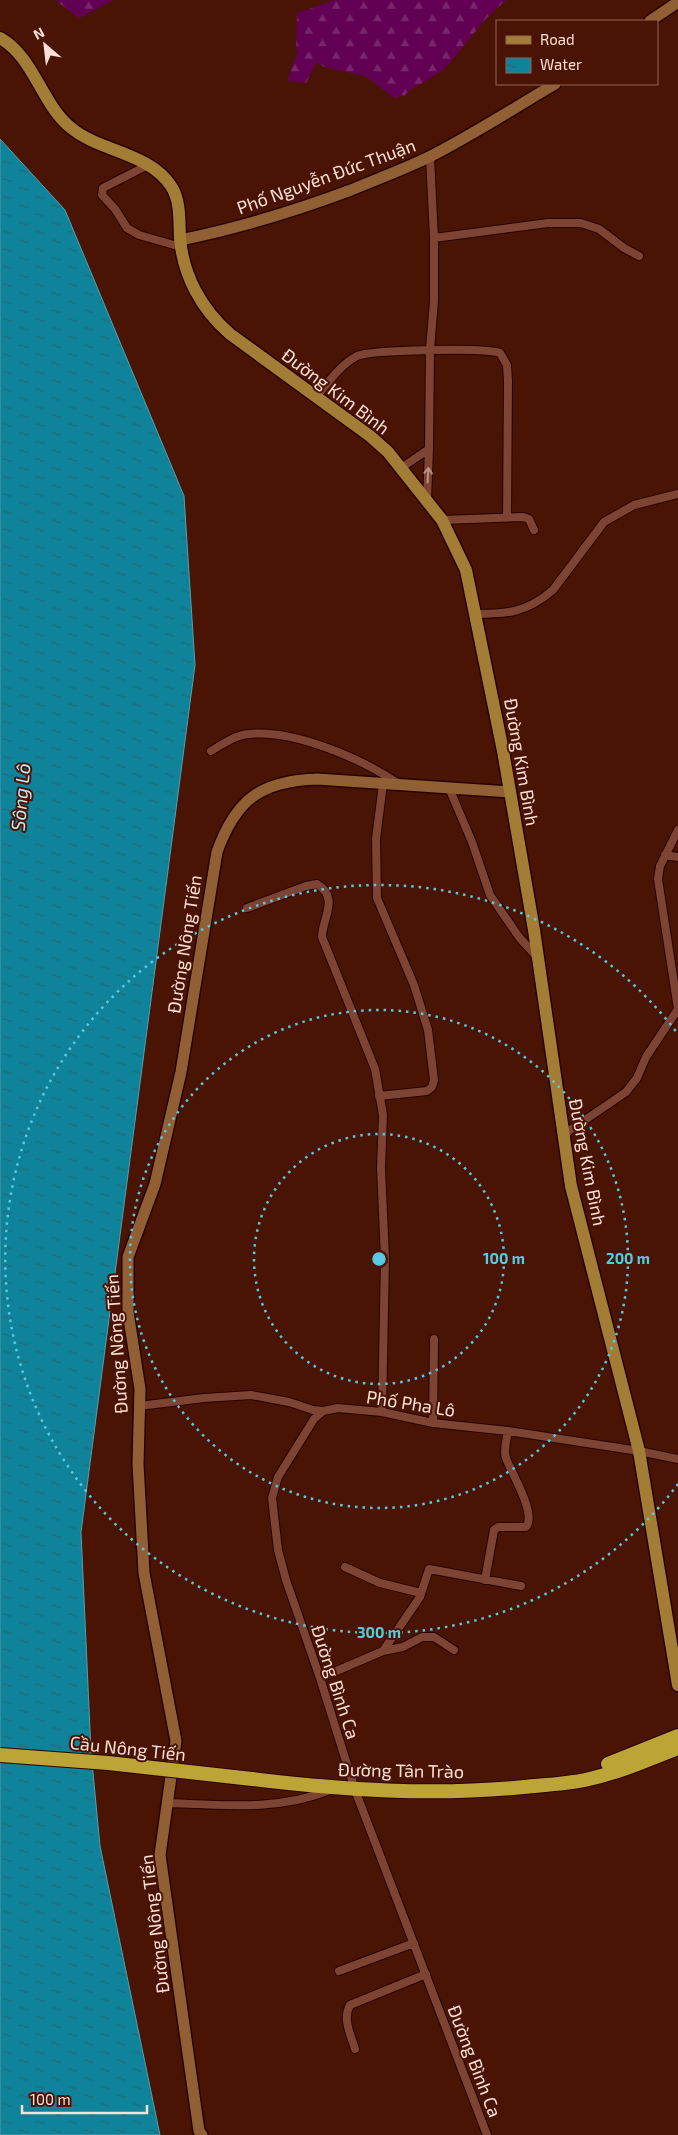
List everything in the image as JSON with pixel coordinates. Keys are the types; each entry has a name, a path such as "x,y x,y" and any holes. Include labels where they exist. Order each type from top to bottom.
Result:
{"highway":[{"name":"Đường Tân Trào","path":"550,1784 628,1757 678,1736"},
{"name":"Đường Tân Trào","path":"252,1779 355,1790 417,1792 481,1791 584,1780 631,1766 678,1748"},
{"name":"Cầu Nông Tiến","path":"0,1755 252,1779"}],"main road":[{"name":"Đường Kim Bình","path":"0,38 16,50 48,101 69,126 80,135 148,165 166,180 178,199 181,244 186,272 206,306 220,325 370,436 388,452 442,520 466,570 503,751 534,930 563,1135 577,1209 639,1451 678,1685"}],"street":[{"path":"651,20 678,2"},
{"name":"Phố Nguyễn Đức Thuận","path":"181,244 245,226 314,203 430,157 553,85"},
{"path":"427,500 430,449 430,349 434,301 434,238 430,157"},
{"path":"148,165 103,188 102,195 115,209 127,228 139,235 181,244"},
{"path":"434,238 548,223 581,223 599,229 638,256"},
{"path":"316,397 345,364 360,355 430,349 500,352 508,365 508,517"},
{"path":"401,468 430,449"},
{"path":"474,614 506,614 529,606 543,598 553,590 604,522 634,505 678,494"},
{"path":"442,520 523,517 529,519 534,530"},
{"path":"211,751 233,738 247,734 272,733 294,737 358,760 400,785"},
{"name":"Đường Nông Tiến","path":"202,2135 199,2131 160,1855 169,1803 176,1741 144,1574 138,1464 140,1389 128,1312 128,1257 155,1184 181,1072 217,852 224,830 237,810 253,795 274,785 296,780 318,779 510,792"},
{"path":"379,1096 427,1091 432,1087 434,1080 428,1030 414,985 376,898 376,839 383,784"},
{"path":"448,788 472,842 490,895 519,937 522,938 538,958"},
{"path":"563,1135 626,1092 637,1078 646,1056 678,1009 658,879 660,866 678,830"},
{"path":"666,855 678,857"},
{"path":"247,908 306,886 317,884 322,887 329,904 329,914 322,928 322,937 375,1069 383,1115 381,1168 385,1258 382,1412"},
{"path":"522,938 534,930"},
{"path":"433,1423 434,1339"},
{"name":"Phố Pha Lô","path":"139,1406 204,1398 251,1395 323,1411 338,1408 382,1412 433,1423 508,1431 639,1451 678,1459"},
{"name":"Đường Bình Ca","path":"323,1411 314,1419 278,1478 272,1498 278,1550 286,1580 320,1678 355,1790 486,2135"},
{"path":"485,1580 494,1530 498,1527 526,1527 528,1524 524,1498 505,1455 508,1431"},
{"path":"345,1567 380,1583 421,1593"},
{"path":"382,1651 421,1593 427,1571 431,1569 521,1586"},
{"path":"320,1678 382,1651 403,1647 422,1637 434,1637 454,1650"},
{"path":"169,1803 237,1806 293,1800 336,1788"},
{"path":"339,1971 414,1942"},
{"path":"355,2049 347,2024 346,2014 350,2005 426,1974"}],"green space":[{"path":"55,0 114,0 79,18"},
{"path":"334,0 507,0 482,23 445,68 404,96 402,95 396,99 365,76 324,67 317,62 306,83 287,81 298,51 296,50 297,13"}],"water":[{"name":"Sông Lô","path":"0,139 65,210 184,496 195,665 81,1532 91,1752 100,1846 160,2135 0,2135"}]}
